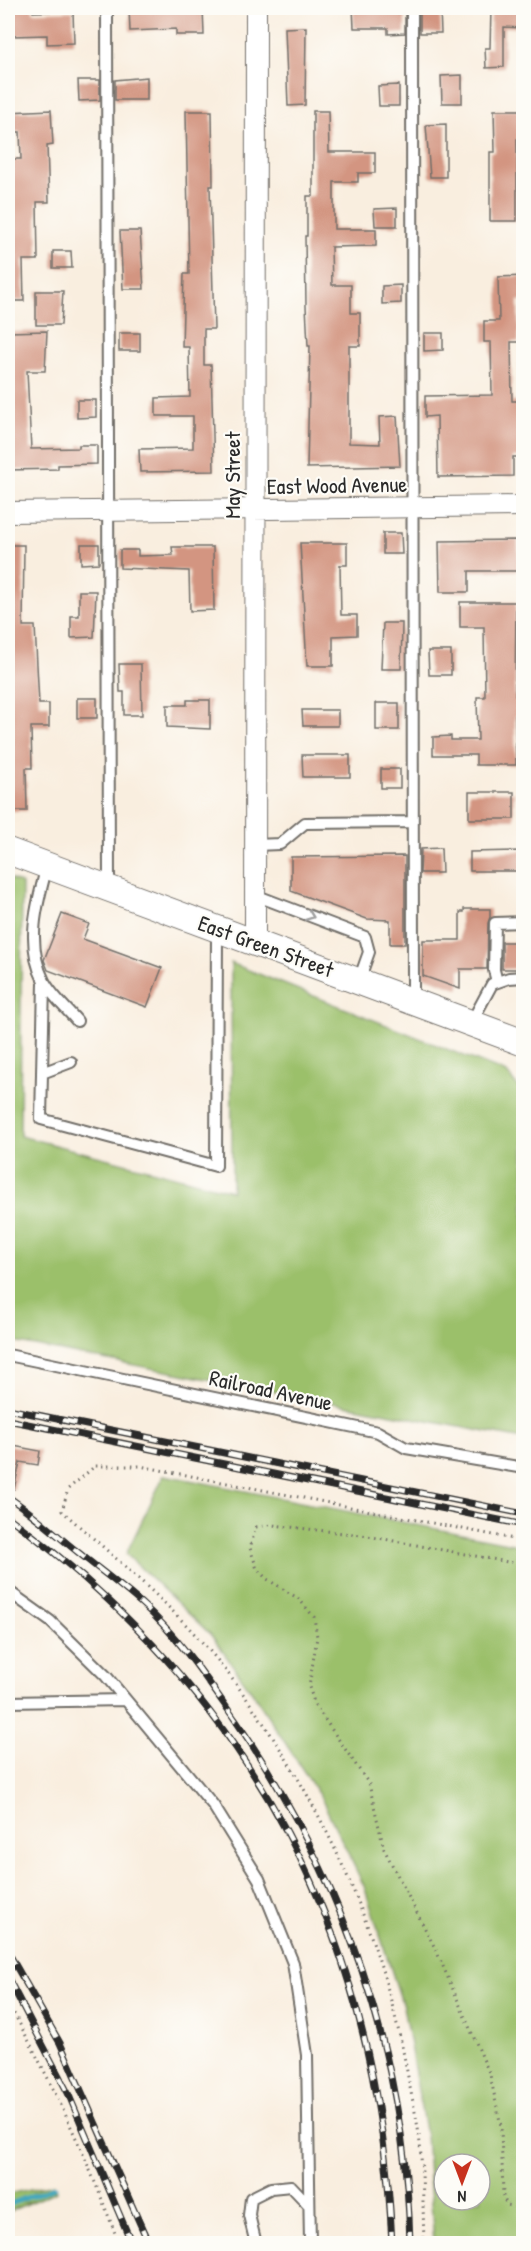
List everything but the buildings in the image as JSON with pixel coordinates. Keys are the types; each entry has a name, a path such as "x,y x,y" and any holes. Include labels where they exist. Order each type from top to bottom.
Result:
{"street":[{"name":"May Street","path":"255,942 256,8"},
{"name":"East Wood Avenue","path":"8,512 524,506"},
{"name":"East Green Street","path":"8,851 524,1043"}],"lane":[{"path":"107,8 109,889"},
{"path":"412,8 413,1000"},
{"path":"255,845 280,844 305,824 412,822"},
{"path":"48,866 35,911 35,954 44,982 41,1119 216,1166 217,927"},
{"path":"255,895 365,937 369,951 359,980"},
{"path":"497,982 494,970 495,923 524,922"},
{"path":"471,1023 492,984 508,978 524,977"},
{"path":"44,982 77,1021"},
{"path":"42,1072 71,1062"},
{"name":"Railroad Avenue","path":"8,1355 378,1432 406,1448 524,1468"},
{"path":"8,1591 50,1621 106,1676 213,1805 259,1879 293,1963 307,2055 310,2244"},
{"path":"8,1702 126,1700"},
{"path":"256,2244 249,2215 251,2198 271,2188 291,2186 308,2204"}],"path":[{"path":"424,2244 420,2142 400,2031 372,1935 336,1846 293,1767 229,1674 153,1591 62,1511 68,1489 95,1466 140,1466 524,1541"},
{"path":"524,1565 362,1535 272,1526 256,1527 250,1548 257,1569 299,1599 314,1617 317,1637 309,1687 315,1705 369,1784 384,1850 436,1950 490,2075 501,2126 503,2197 507,2205 524,2208"},
{"path":"8,2003 49,2077 94,2175 119,2244"}],"green space":[{"path":"8,878 22,884 20,1136 232,1191 231,963 507,1073 524,1095 523,1439 8,1341"},
{"path":"164,1475 523,1546 523,2243 434,2243 426,2136 403,2006 364,1886 321,1798 254,1695 211,1635 126,1554"},
{"path":"53,2184 56,2191 8,2212 8,2194"}],"waterway":[{"path":"8,2205 54,2187"}],"railway":[{"path":"8,1409 524,1514"},
{"path":"8,1420 524,1525"},
{"path":"8,1497 127,1591 156,1617 192,1660 236,1721 274,1780 308,1842 337,1905 362,1970 381,2036 396,2104 406,2173 410,2244"},
{"path":"8,1517 95,1588 170,1664 235,1746 288,1834 330,1927 361,2027 382,2132 392,2244"},
{"path":"8,1952 60,2043 149,2244"},
{"path":"8,1978 68,2093 132,2244"}]}
